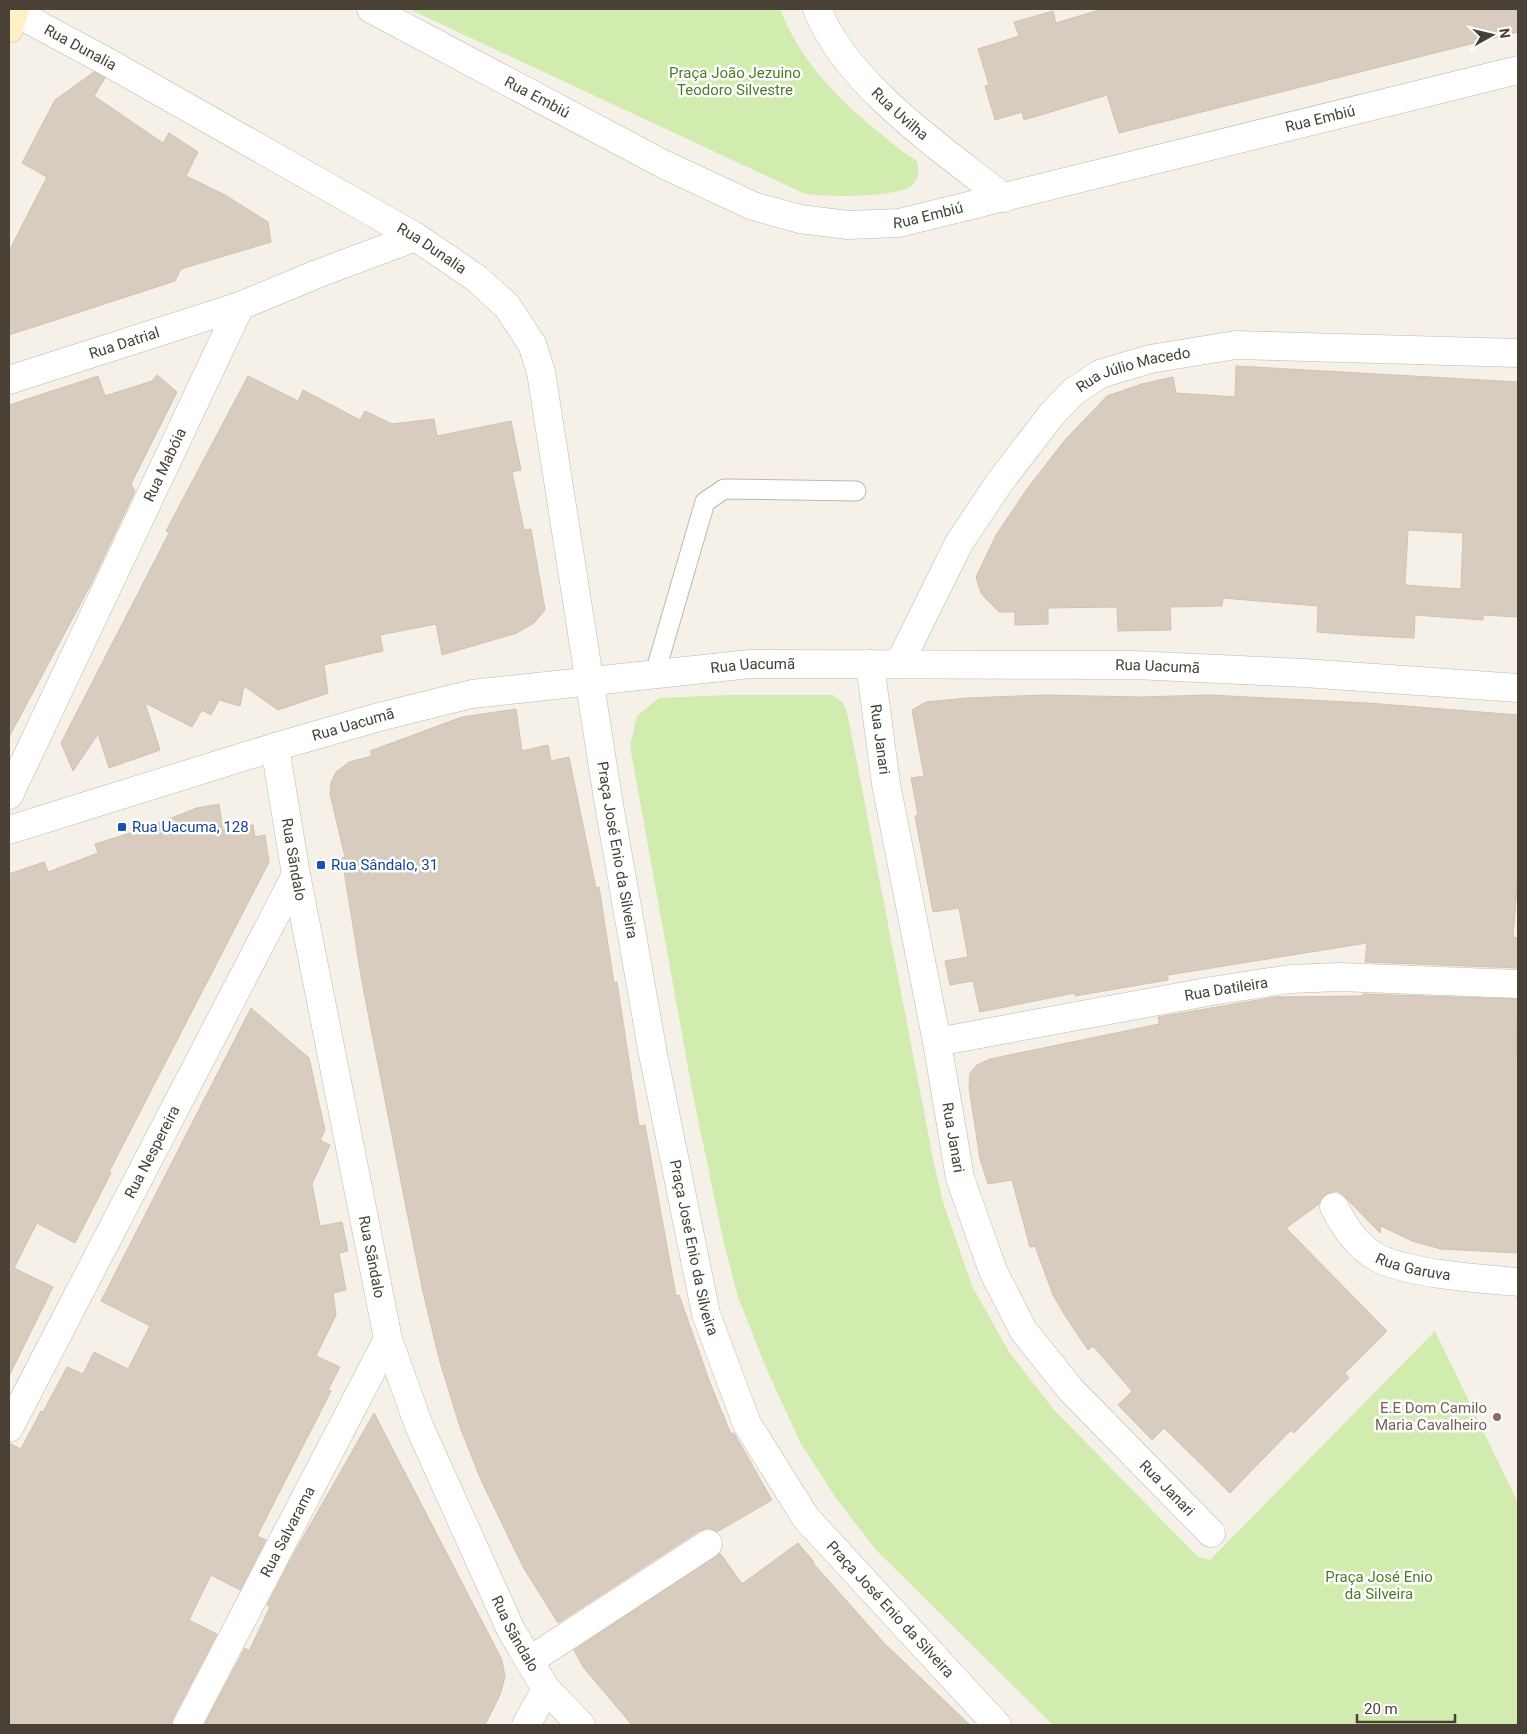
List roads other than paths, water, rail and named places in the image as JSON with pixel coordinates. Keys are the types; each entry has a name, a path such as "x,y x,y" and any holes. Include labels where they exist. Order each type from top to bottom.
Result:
{"street":[{"name":"Rua Embiú","path":"371,9 663,164 752,206 800,218 848,225 898,223 1518,70"},
{"name":"Rua Uvilha","path":"817,9 824,26 855,70 911,123 1004,198"},
{"name":"Rua Dunalia","path":"12,15 111,64 416,238 476,278 500,300 532,344 541,372 588,680"},
{"path":"240,306 316,274 416,238"},
{"name":"Rua Datrial","path":"9,380 240,306"},
{"name":"Rua Mabóia","path":"9,795 240,306"},
{"name":"Rua Júlio Macedo","path":"899,664 959,543 999,482 1052,414 1073,392 1100,374 1150,358 1236,345 1518,353"},
{"name":"Rua Uacumã","path":"9,830 275,747 379,717 472,694 750,664 1134,665 1518,688"},
{"name":"Rua Janari","path":"870,664 886,784 937,1042 960,1178 993,1271 1023,1330 1071,1390 1212,1533"},
{"name":"Praça José Enio da Silveira","path":"588,680 654,1054 706,1314 747,1424 806,1518 997,1725"},
{"name":"Rua Sãndalo","path":"275,747 296,875 388,1339 422,1435 511,1630 546,1688 581,1725"},
{"name":"Rua Nespereira","path":"9,1428 296,875"},
{"name":"Rua Datileira","path":"937,1042 1212,991 1290,979 1339,977 1518,984"},
{"name":"Rua Garuva","path":"1334,1207 1350,1235 1378,1258 1417,1270 1518,1282"},
{"name":"Rua Salvarama","path":"187,1725 388,1339"},
{"path":"529,1661 708,1544"},
{"path":"526,1725 546,1688"}],"lane":[{"path":"655,673 705,502 724,489 856,491"}],"place":[{"name":"Rua Uacuma, 128","path":"122,827"},
{"name":"Rua Sândalo, 31","path":"321,865"},
{"name":"E.E Dom Camilo Maria Cavalheiro","path":"1497,1417"}],"park label":[{"name":"Praça João Jezuino Teodoro Silvestre","path":"735,82"}]}
